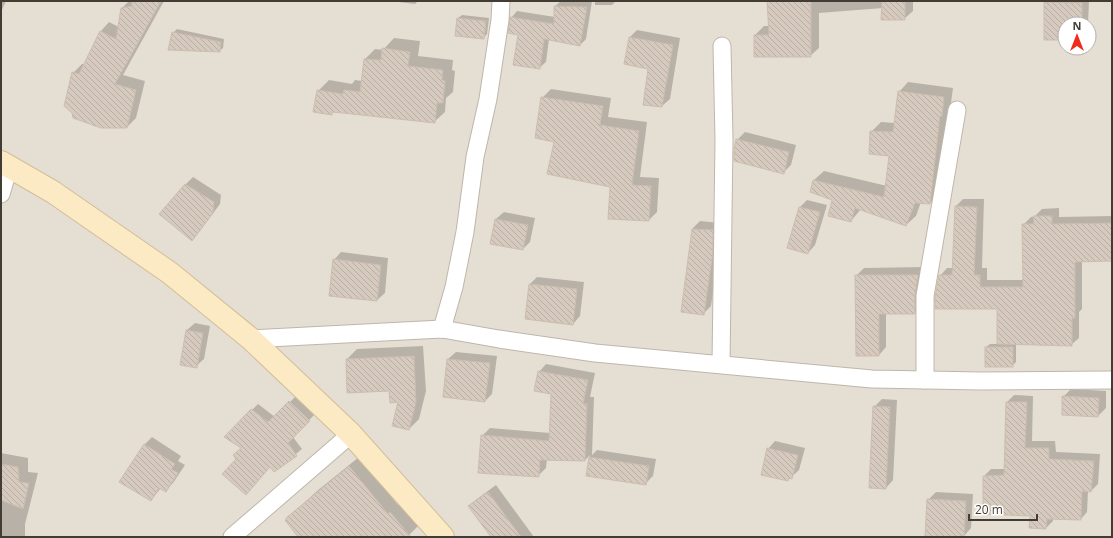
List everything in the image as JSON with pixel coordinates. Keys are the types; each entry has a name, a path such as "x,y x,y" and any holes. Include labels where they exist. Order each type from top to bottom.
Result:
{"street":[{"path":"442,329 454,287 465,232 475,157 488,99 500,20 501,1"},
{"path":"721,364 724,140 722,46"},
{"path":"925,380 925,296 957,110"},
{"path":"1,194 5,164 53,192 170,273 251,339 351,434 443,537"},
{"path":"251,339 442,329 595,353 872,379 1112,380"},
{"path":"232,537 351,434"}],"shaded area":[{"path":"1,1 1112,1 1112,537 1,537"}],"building":[{"path":"132,1 161,1 115,84 136,90 127,128 101,128 73,118 72,113 64,106 72,72 79,74 100,31 116,39 121,8 132,6"},
{"path":"767,1 811,1 811,57 754,57 754,35 769,35"},
{"path":"882,1 905,1 905,20 881,20"},
{"path":"1044,2 1082,3 1082,16 1057,16 1057,40 1044,40"},
{"path":"554,6 587,7 580,46 544,39 540,69 513,65 518,35 508,33 510,17 554,24"},
{"path":"457,18 486,21 484,39 455,36"},
{"path":"172,32 221,42 220,52 168,50"},
{"path":"629,37 673,45 662,107 643,105 648,69 624,64"},
{"path":"382,48 410,52 408,66 443,70 442,80 445,81 443,103 437,103 435,123 332,112 332,115 313,112 317,90 343,94 344,90 360,92 364,59 381,60"},
{"path":"898,91 944,97 942,116 940,116 930,204 915,203 906,226 855,208 851,222 828,216 832,200 810,192 813,180 884,197 889,156 869,154 870,131 893,132"},
{"path":"541,97 603,106 600,125 639,131 632,185 651,186 649,221 608,219 610,187 547,174 554,142 535,138"},
{"path":"736,139 789,152 784,174 734,161"},
{"path":"185,184 214,202 213,213 192,241 159,214"},
{"path":"955,206 977,207 974,275 980,275 980,287 1023,287 1022,224 1034,224 1033,216 1052,216 1052,224 1112,223 1112,261 1075,262 1075,318 1072,318 1072,346 997,344 997,309 935,309 935,297 939,275 952,275"},
{"path":"799,207 820,212 808,254 787,248"},
{"path":"495,219 528,225 523,250 490,244"},
{"path":"692,229 713,230 713,251 704,315 681,312"},
{"path":"333,259 381,265 377,301 329,296"},
{"path":"855,275 918,275 915,294 915,314 879,314 879,356 856,356"},
{"path":"529,284 577,289 573,325 525,319"},
{"path":"186,330 203,333 197,368 180,365"},
{"path":"985,347 1013,347 1013,367 985,367"},
{"path":"414,356 416,402 409,430 392,426 398,402 390,403 389,391 347,393 346,359"},
{"path":"447,359 490,363 485,402 443,397"},
{"path":"538,371 588,380 583,404 587,404 585,461 540,460 539,477 478,473 481,435 549,441 551,394 534,391"},
{"path":"1062,396 1099,398 1098,417 1062,415"},
{"path":"289,401 310,421 288,443 297,456 274,472 270,467 246,495 222,474 236,459 233,455 241,448 224,437 251,409 268,422"},
{"path":"1006,402 1027,402 1025,448 1049,448 1049,459 1094,461 1091,492 1082,491 1081,520 1047,519 1046,529 1029,528 1030,516 983,514 983,476 1004,475"},
{"path":"873,406 890,407 886,489 869,488"},
{"path":"144,444 175,464 171,469 178,473 166,492 159,488 151,501 119,482"},
{"path":"767,448 798,455 792,479 789,478 788,481 761,475"},
{"path":"589,457 649,466 646,485 586,476"},
{"path":"1,464 18,467 19,482 29,483 23,509 1,500"},
{"path":"349,466 388,514 390,512 411,537 298,537 285,520 287,519 286,518"},
{"path":"488,492 521,537 491,537 468,506"},
{"path":"927,499 966,501 964,537 925,537"}]}
